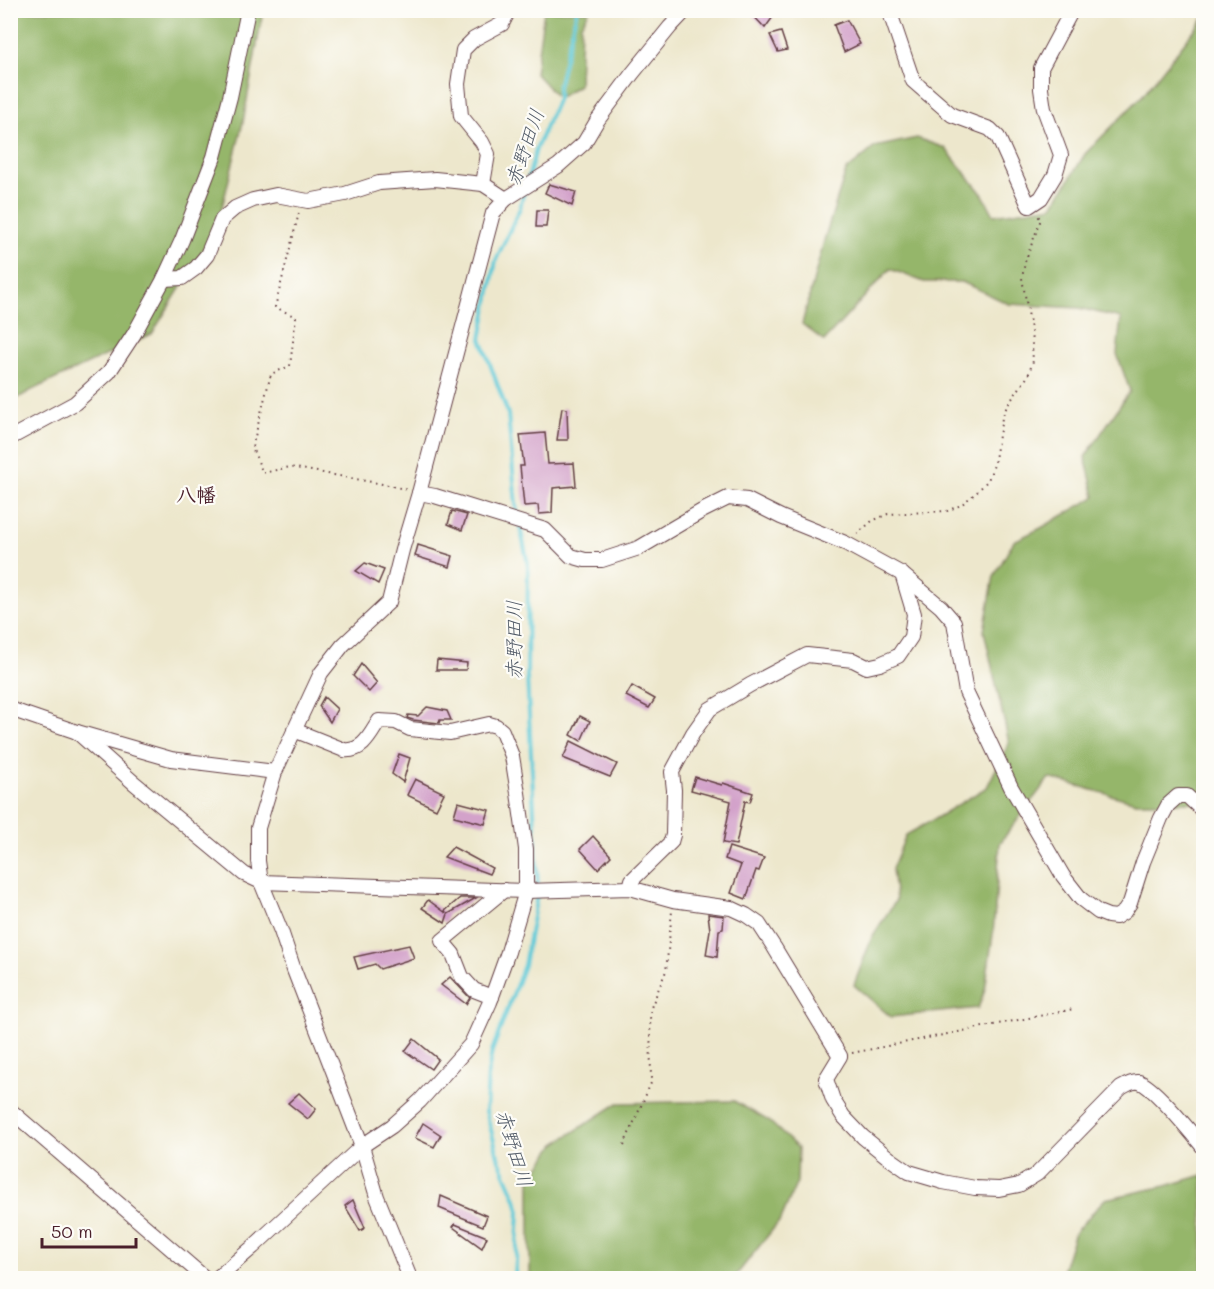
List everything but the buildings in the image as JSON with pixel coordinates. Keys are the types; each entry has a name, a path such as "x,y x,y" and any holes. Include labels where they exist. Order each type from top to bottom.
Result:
{"street":[{"path":"10,438 75,403 109,372 134,334 182,240 214,157 230,97 248,10"},
{"path":"483,184 488,154 482,142 461,116 459,72 463,50 474,39 502,24 508,10"},
{"path":"410,1278 377,1197 362,1146 261,882 258,861 258,828 275,772 321,673 343,645 389,602 493,213 506,199 558,166 584,143 597,121 632,74 686,10"},
{"path":"889,10 913,81 952,115 990,129 998,137 1029,206 1041,198 1055,176 1061,155 1044,109 1041,68 1072,10"},
{"path":"164,279 182,278 196,268 207,255 222,219 235,208 253,200 276,195 308,201 345,194 379,183 435,179 483,184 506,199"},
{"path":"419,493 545,530 571,556 585,560 602,560 639,548 728,498 747,500 781,517 845,543 902,574 941,607 954,622 966,692 1011,787 1063,876 1081,899 1098,912 1116,917 1124,912 1130,903 1143,862 1168,805 1178,796 1187,796 1203,812"},
{"path":"630,888 632,880 671,842 674,790 672,772 693,733 710,709 750,685 807,656 853,660 867,667 898,656 911,637 914,614 902,574"},
{"path":"10,709 77,732 171,759 275,772"},
{"path":"217,1278 254,1247 362,1146 392,1126 420,1101 471,1044 534,890 512,756 502,731 496,726 489,724 450,733 410,729 396,722 379,721 363,744 352,751 294,730"},
{"path":"77,732 133,782 244,874 261,882 504,890 630,888 673,900 731,908 746,915 759,924 774,946 840,1056 826,1078 833,1100 843,1116 863,1137 909,1172 975,1188 999,1189 1019,1185 1037,1174 1121,1088 1130,1083 1139,1082 1151,1090 1177,1116 1203,1148"},
{"path":"492,997 474,990 462,977 453,954 442,941 504,890"},
{"path":"10,1110 205,1278"}],"path":[{"path":"302,200 275,307 296,317 290,366 271,374 252,448 262,473 290,467 419,493"},
{"path":"845,543 872,521 888,514 947,511 961,505 988,480 994,465 1002,418 1007,406 1028,376 1033,361 1031,329 1022,278 1025,262 1041,219 1029,206"},
{"path":"624,1145 651,1083 650,1010 666,971 673,900"},
{"path":"840,1056 1074,1008"}],"green space":[{"path":"11,11 263,11 243,122 217,228 152,334 11,402"},
{"path":"544,11 589,11 581,25 579,85 558,98 535,73"},
{"path":"1203,19 1203,802 1136,802 1049,778 1000,843 993,934 985,990 978,1008 891,1017 854,985 872,937 896,900 892,869 906,835 987,787 1009,743 984,631 994,576 1014,541 1095,497 1085,457 1130,391 1117,354 1121,318 1079,308 1009,304 962,282 924,282 890,269 824,341 802,324 825,237 846,171 875,147 917,138 945,148 983,195 994,215 1053,206 1085,154 1142,96"},
{"path":"734,1101 769,1121 798,1148 797,1182 781,1219 734,1278 530,1278 530,1180 555,1144 618,1103"},
{"path":"1203,1175 1203,1278 1060,1278 1075,1232 1105,1199 1166,1186"}],"waterway":[{"name":"赤野田川","path":"528,179 536,149 558,98 558,87 577,10"},
{"name":"赤野田川","path":"518,517 508,414 481,339 496,260 520,208 524,192"},
{"name":"赤野田川","path":"520,527 528,564 527,676 538,888"},
{"name":"赤野田川","path":"515,1278 519,1211 499,1160 486,1111 488,1073 492,1051 524,965 537,895"}],"district":[{"name":"八幡","path":"196,494"}]}
